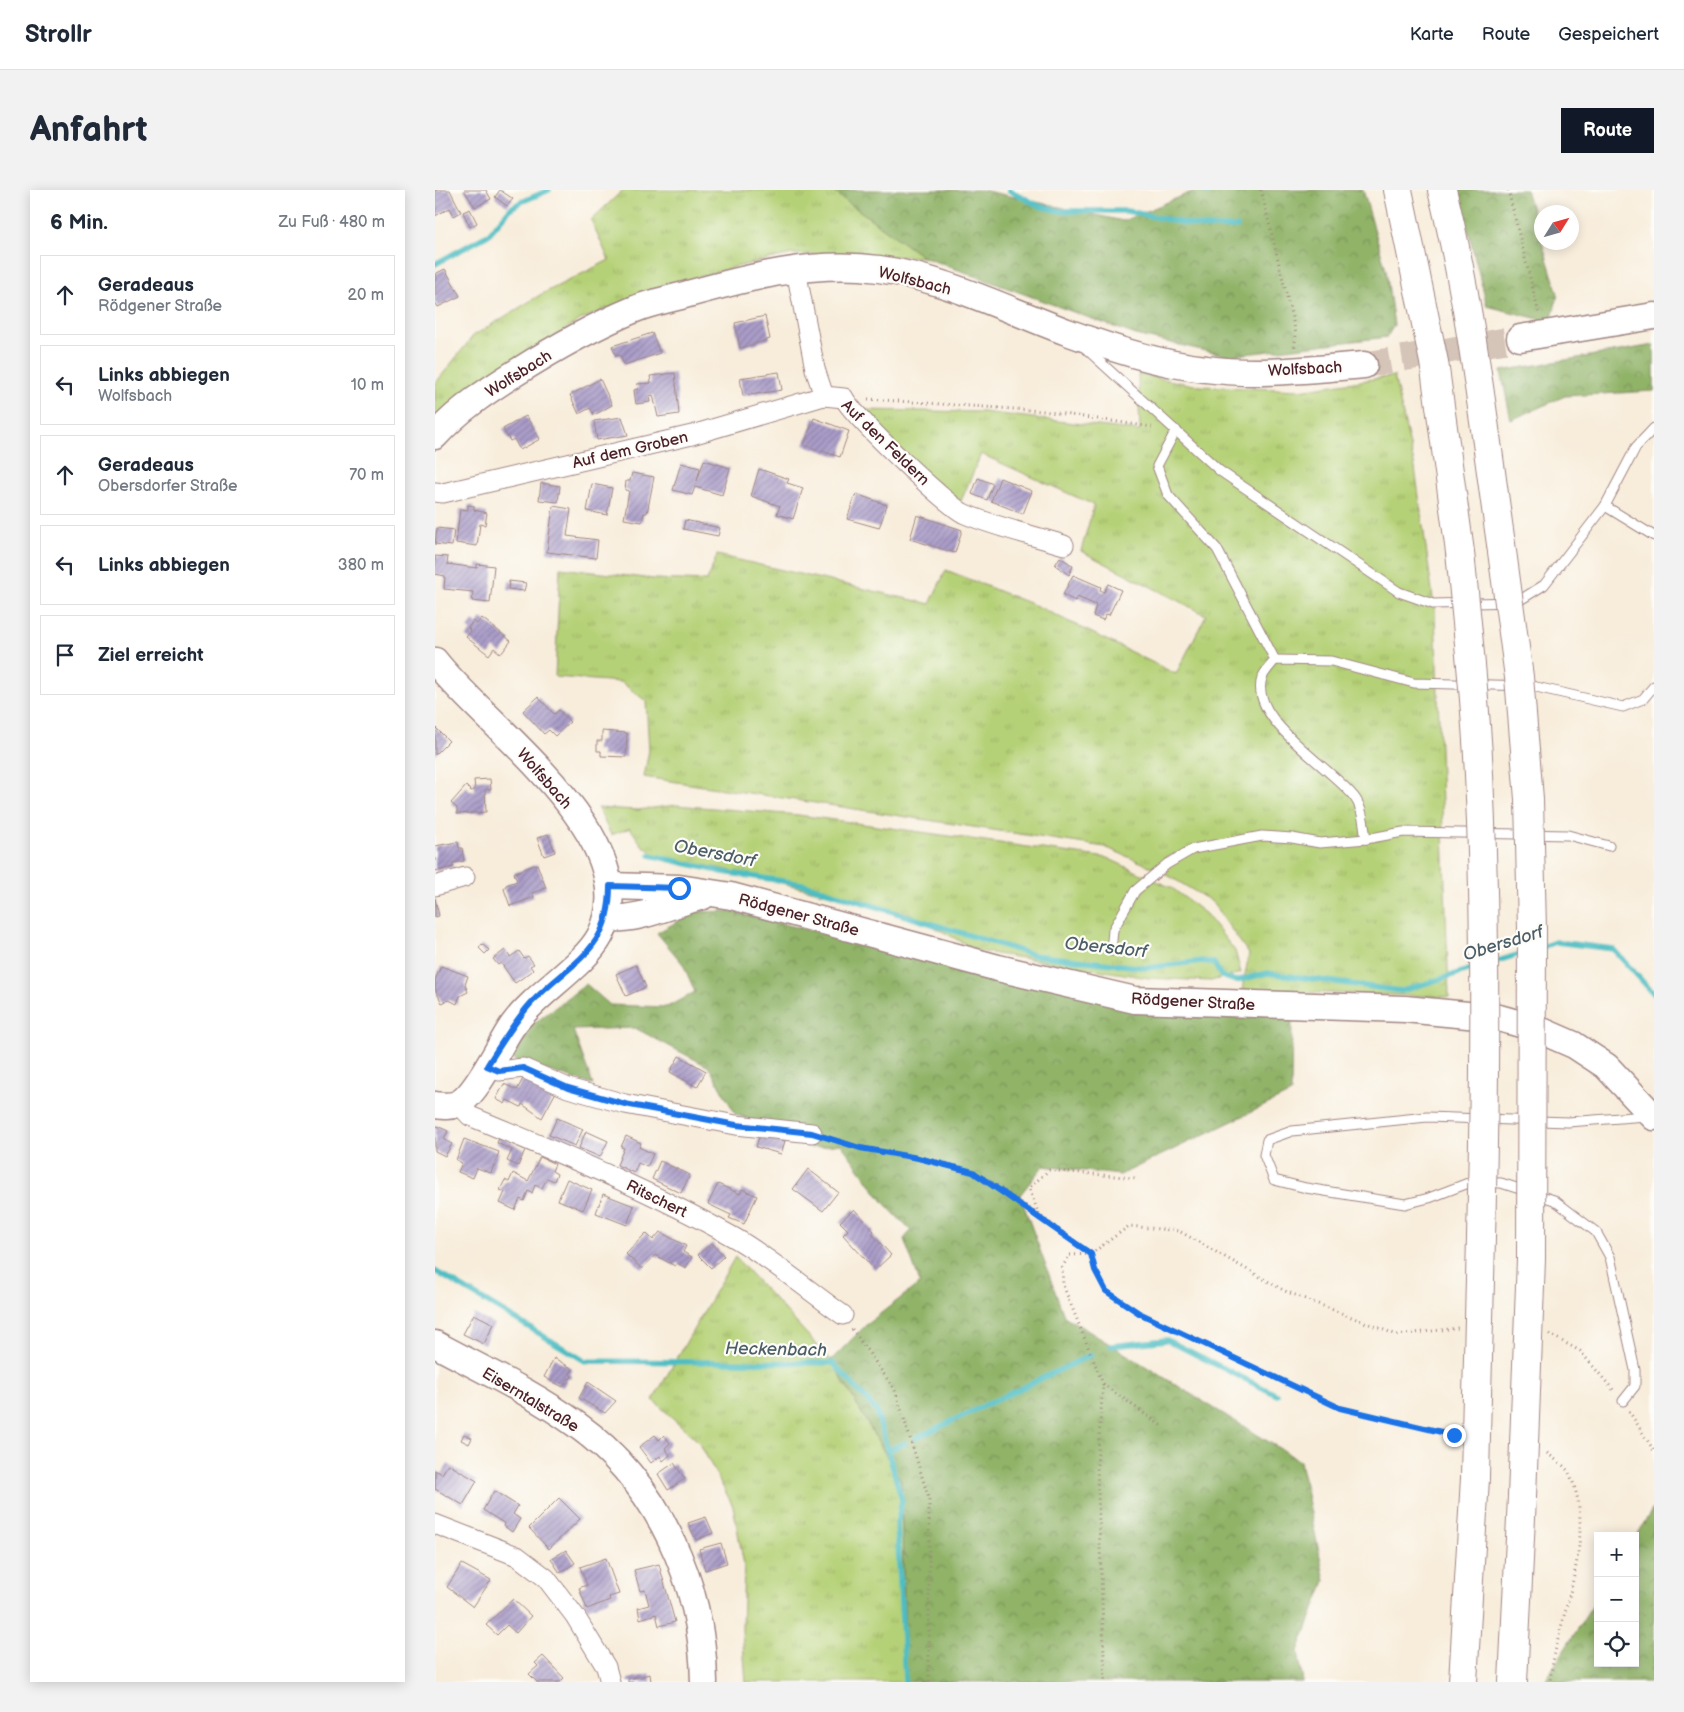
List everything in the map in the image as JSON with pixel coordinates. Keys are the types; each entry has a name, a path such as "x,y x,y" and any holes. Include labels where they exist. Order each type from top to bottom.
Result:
{"highway":[{"path":"1398,190 1434,362 1460,552 1473,684 1480,798 1483,920 1483,1083 1475,1478 1463,1682"},
{"path":"1442,190 1451,228 1477,374 1519,677 1529,799 1532,921 1531,1259 1513,1682"}],"main road":[{"name":"Wolfsbach","path":"435,436 463,409 502,381 581,335 638,308 733,280 796,270 848,267 878,269 909,275 1002,305 1067,332 1143,356 1206,369 1289,371 1365,365"},
{"path":"1532,336 1654,316"},
{"name":"Wolfsbach","path":"435,661 455,686 524,752 566,800 603,859 610,886 607,918"},
{"name":"Rödgener Straße","path":"610,886 679,888 731,896 997,968 1135,1000 1405,1009 1499,1018 1535,1028 1574,1045 1605,1066 1654,1116"},
{"name":"Rödgener Straße","path":"607,918 624,919 641,916 711,894"},
{"path":"447,1104 468,1097 521,1014 592,948 607,918"},
{"name":"Eiserntalstraße","path":"435,1344 537,1399 578,1426 609,1452 633,1477 657,1512 685,1571 697,1620 704,1682"}],"street":[{"name":"Auf den Feldern","path":"796,270 815,369 824,396 845,398 849,407 880,438 948,502 964,513 1064,545"},
{"name":"Auf dem Groben","path":"435,492 443,493 693,435 824,396"},
{"path":"435,886 465,876"},
{"path":"487,1066 499,1071 523,1068 568,1088 625,1104 736,1125 812,1133"},
{"name":"Ritschert","path":"447,1104 470,1116 586,1164 662,1200 736,1239 843,1315"},
{"path":"435,1524 517,1556 546,1578 581,1624 606,1667 610,1682"}],"lane":[{"path":"1067,332 1221,472 1399,592 1433,604 1517,602 1544,585 1605,506 1636,447 1654,428"},
{"path":"1176,430 1157,466 1168,495 1217,549 1275,660"},
{"path":"1605,506 1654,536"},
{"path":"1275,660 1331,661 1414,683 1532,686 1623,707 1643,699 1654,686"},
{"path":"1275,660 1261,678 1262,699 1274,722 1355,799 1364,823 1366,839"},
{"path":"1111,951 1113,930 1135,891 1167,864 1193,849 1262,836 1292,838 1320,843 1366,839 1403,832 1568,835 1609,846"},
{"path":"1623,1401 1635,1386 1635,1370 1610,1258 1596,1232 1554,1200 1501,1183 1471,1182 1429,1198 1405,1204 1306,1188 1274,1180 1264,1155 1267,1140 1292,1131 1427,1117 1568,1122 1654,1116"}],"path":[{"path":"1261,190 1296,334 1289,371"},
{"path":"1508,190 1532,336"},
{"path":"845,398 1043,411 1176,430"},
{"path":"812,1133 860,1148 918,1158 973,1172 1039,1215 1091,1254 1095,1270 1106,1291 1139,1313 1340,1408 1463,1437"},
{"path":"1039,1215 1029,1188 1049,1170 1135,1178"},
{"path":"1105,1682 1106,1664 1097,1465 1103,1384 1063,1285 1062,1267 1070,1255 1091,1254 1129,1226 1179,1231 1285,1291 1397,1335 1464,1327"},
{"path":"843,1315 895,1390 929,1499 929,1682"},
{"path":"1547,1333 1580,1351 1623,1401 1654,1451"},
{"path":"1103,1384 1163,1427"},
{"path":"1537,1451 1547,1452 1569,1472 1579,1504 1581,1532 1581,1542 1553,1656 1550,1682"}],"green space":[{"path":"623,190 831,190 923,257 792,254 731,268 659,288 580,320 452,403 435,419 435,384 473,336 540,295 609,260 591,220"},
{"path":"831,190 982,190 1123,221 1196,190 1363,190 1386,270 1394,325 1387,337 1228,356 1136,335 923,257"},
{"path":"1458,190 1526,190 1534,216 1534,250 1544,250 1558,294 1551,322 1487,306"},
{"path":"1654,345 1654,391 1565,396 1511,420 1501,371"},
{"path":"1138,374 1199,386 1300,390 1394,376 1415,468 1435,613 1449,997 1242,990 1249,954 1211,901 1159,870 1105,847 644,777 649,750 646,701 621,682 555,677 560,568 654,579 707,581 717,555 930,604 946,570 1039,607 1176,674 1206,615 1081,551 1094,505 981,454 961,501 930,478 860,410 983,412 1140,431"},
{"path":"676,805 798,815 1107,858 1172,888 1206,914 1235,951 1241,973 1211,981 1149,978 978,951 911,914 723,869 656,856 642,845 630,828 611,835 598,808 638,810"},
{"path":"728,911 826,934 1292,1015 1291,1093 1120,1175 1043,1166 1020,1195 1064,1316 1300,1461 1325,1581 1298,1651 1303,1682 906,1682 901,1481 831,1360 867,1324 920,1283 904,1239 911,1231 884,1203 841,1144 811,1148 790,1132 736,1115 709,1067 635,1028 573,1030 593,1085 508,1058 527,1029 586,984 610,1005 667,1007 695,992 683,964 657,933 694,912"},
{"path":"735,1257 831,1360 901,1481 906,1682 746,1682 742,1630 744,1565 733,1506 699,1442 653,1400"},
{"path":"1654,1507 1654,1682 1544,1682 1594,1603 1594,1667 1639,1667 1638,1532"}],"building":[{"path":"435,190 450,190 461,212 454,216 450,208 435,216"},
{"path":"464,190 486,190 491,199 475,207"},
{"path":"500,190 513,199 507,206 495,197"},
{"path":"470,209 477,223 470,227 463,212"},
{"path":"445,269 460,296 438,307 435,302 435,274"},
{"path":"765,316 770,339 740,348 735,323"},
{"path":"652,333 660,353 624,365 620,355 616,356 612,346"},
{"path":"779,372 782,390 743,396 740,378"},
{"path":"675,373 679,414 658,417 653,395 649,396 650,402 636,404 634,390 638,389 637,384 651,383 650,376"},
{"path":"600,379 612,405 594,415 590,408 579,414 570,395"},
{"path":"526,416 540,439 520,450 514,439 510,441 503,429"},
{"path":"622,417 628,435 597,440 594,421"},
{"path":"814,418 849,431 840,457 804,445"},
{"path":"704,460 730,468 722,495 695,487 692,495 673,490 681,463 700,468 697,481"},
{"path":"759,469 789,479 787,483 803,488 793,519 777,514 780,506 751,496"},
{"path":"632,473 654,477 647,513 644,513 642,522 624,519 629,491 625,490 626,481 630,481"},
{"path":"978,478 993,484 987,500 972,494"},
{"path":"1000,478 1032,491 1023,514 991,501"},
{"path":"541,483 560,486 558,502 539,500"},
{"path":"592,484 612,488 607,515 587,511"},
{"path":"856,494 887,505 879,528 847,519"},
{"path":"468,505 474,506 474,510 487,513 485,525 480,524 477,546 456,543 460,509 468,510"},
{"path":"553,506 571,509 567,536 598,540 596,558 547,552"},
{"path":"917,515 962,530 955,553 910,539"},
{"path":"685,520 720,528 718,536 683,529"},
{"path":"437,528 454,530 452,546 435,544"},
{"path":"435,556 448,557 447,564 477,568 477,564 494,566 490,603 472,601 473,592 444,589 445,576 435,574"},
{"path":"1060,557 1073,566 1069,575 1055,565"},
{"path":"1073,575 1101,587 1100,590 1104,592 1108,584 1121,590 1109,615 1106,614 1103,620 1093,616 1096,605 1077,597 1075,601 1063,595"},
{"path":"509,581 526,583 524,591 508,589"},
{"path":"482,618 511,641 501,654 494,648 489,655 466,637 471,631 468,628 473,621 477,624"},
{"path":"538,697 554,714 559,710 570,722 555,736 549,730 544,734 523,711"},
{"path":"435,727 449,741 435,755"},
{"path":"602,731 627,733 626,757 601,756 601,751 597,751 597,741 602,741"},
{"path":"490,779 491,789 485,790 486,812 457,814 457,808 451,803 466,786 471,791 475,790 474,780"},
{"path":"548,834 555,852 544,856 537,838"},
{"path":"458,842 459,848 462,848 464,861 453,863 453,867 435,871 435,846"},
{"path":"537,864 546,888 532,893 534,897 510,906 504,889 506,885 517,881 514,873"},
{"path":"435,898 439,916 435,917"},
{"path":"482,944 489,950 485,954 479,948"},
{"path":"505,950 510,957 519,951 524,958 528,956 534,964 530,966 533,970 531,972 515,983 501,963 498,965 493,959"},
{"path":"636,965 646,987 626,996 616,974"},
{"path":"441,966 468,976 465,985 468,992 460,996 457,1004 449,1000 442,1003 435,989 435,980"},
{"path":"679,1056 706,1071 697,1087 670,1072"},
{"path":"526,1073 557,1090 542,1118 522,1104 521,1107 507,1100 505,1104 496,1099 504,1084 517,1090"},
{"path":"557,1118 583,1129 575,1146 549,1135"},
{"path":"437,1126 448,1131 444,1139 452,1144 445,1156 435,1151 435,1127"},
{"path":"586,1131 608,1141 600,1157 579,1148"},
{"path":"760,1134 785,1141 781,1154 756,1147"},
{"path":"500,1136 525,1150 518,1166 507,1161 512,1150 497,1143"},
{"path":"626,1136 641,1143 639,1147 653,1154 647,1167 638,1163 634,1173 617,1165 624,1148 621,1147"},
{"path":"464,1139 499,1152 491,1173 477,1168 473,1178 458,1172 462,1163 456,1160"},
{"path":"540,1157 555,1164 552,1171 557,1174 554,1181 547,1178 542,1188 535,1185 532,1193 528,1191 524,1201 520,1199 515,1210 500,1203 505,1192 500,1190 505,1180 509,1182 513,1173 528,1181"},
{"path":"660,1161 690,1175 681,1193 652,1179"},
{"path":"808,1169 838,1192 823,1211 793,1189"},
{"path":"567,1179 592,1190 583,1210 558,1200"},
{"path":"718,1184 740,1194 742,1189 757,1196 744,1224 729,1218 731,1215 708,1204"},
{"path":"603,1194 634,1206 627,1225 596,1213"},
{"path":"854,1209 874,1231 872,1234 891,1255 875,1270 843,1235 848,1230 840,1222"},
{"path":"660,1232 686,1246 683,1252 692,1257 686,1268 677,1263 675,1266 655,1255 642,1269 626,1254 646,1233 653,1240"},
{"path":"712,1243 724,1256 711,1268 698,1255"},
{"path":"474,1314 494,1324 484,1344 463,1334"},
{"path":"554,1358 573,1369 570,1374 572,1376 570,1379 568,1378 563,1387 544,1377"},
{"path":"588,1382 616,1401 605,1413 579,1398"},
{"path":"464,1434 472,1438 469,1444 461,1440"},
{"path":"655,1435 659,1440 664,1435 670,1443 665,1448 670,1455 663,1461 660,1456 651,1463 639,1447"},
{"path":"674,1463 685,1479 668,1490 658,1474"},
{"path":"448,1464 477,1481 463,1505 435,1489 435,1470 442,1474"},
{"path":"494,1491 518,1506 513,1514 520,1519 512,1532 504,1526 505,1524 483,1510"},
{"path":"559,1498 580,1519 549,1549 529,1528"},
{"path":"706,1517 713,1533 696,1540 688,1523"},
{"path":"721,1543 727,1563 705,1570 699,1549"},
{"path":"566,1550 575,1563 560,1573 551,1559"},
{"path":"606,1558 619,1594 609,1597 610,1600 587,1609 579,1588 587,1585 580,1567"},
{"path":"462,1564 491,1580 473,1607 447,1587"},
{"path":"659,1564 675,1622 659,1626 656,1614 640,1619 638,1608 649,1605 645,1590 640,1591 634,1570"},
{"path":"513,1599 531,1616 516,1633 507,1625 497,1635 486,1625"},
{"path":"543,1656 564,1678 560,1682 537,1682 529,1674 538,1666 535,1663"},
{"path":"650,1674 651,1682 628,1682 628,1679"}],"waterway":[{"path":"435,264 488,235 511,208 549,190"},
{"name":"Wolfsbach","path":"1009,190 1039,206 1060,211 1127,211 1203,227 1237,227"},
{"name":"Obersdorf","path":"650,855 723,872 803,884 1033,955 1147,968 1202,961 1214,963 1221,976 1236,981 1267,973 1402,991 1478,967"},
{"name":"Obersdorf","path":"1539,948 1556,942 1613,949 1654,994"},
{"name":"Obersdorf","path":"1491,963 1526,952"},
{"name":"Heckenbach","path":"435,1271 585,1361 833,1363 876,1410 902,1500 897,1524 905,1682"},
{"path":"1111,1346 1167,1340 1277,1395"},
{"path":"916,1438 1091,1355"},
{"path":"887,1451 905,1443"}],"tunnel":[{"path":"1364,365 1520,338"}],"route":[{"path":"679,888 610,886 610,901 605,926 592,948 521,1014 487,1066 499,1071 523,1068 568,1088 625,1104 736,1125 812,1133 860,1148 918,1158 973,1172 1039,1215 1091,1254 1095,1270 1106,1291 1139,1313 1340,1408 1454,1435"}]}
